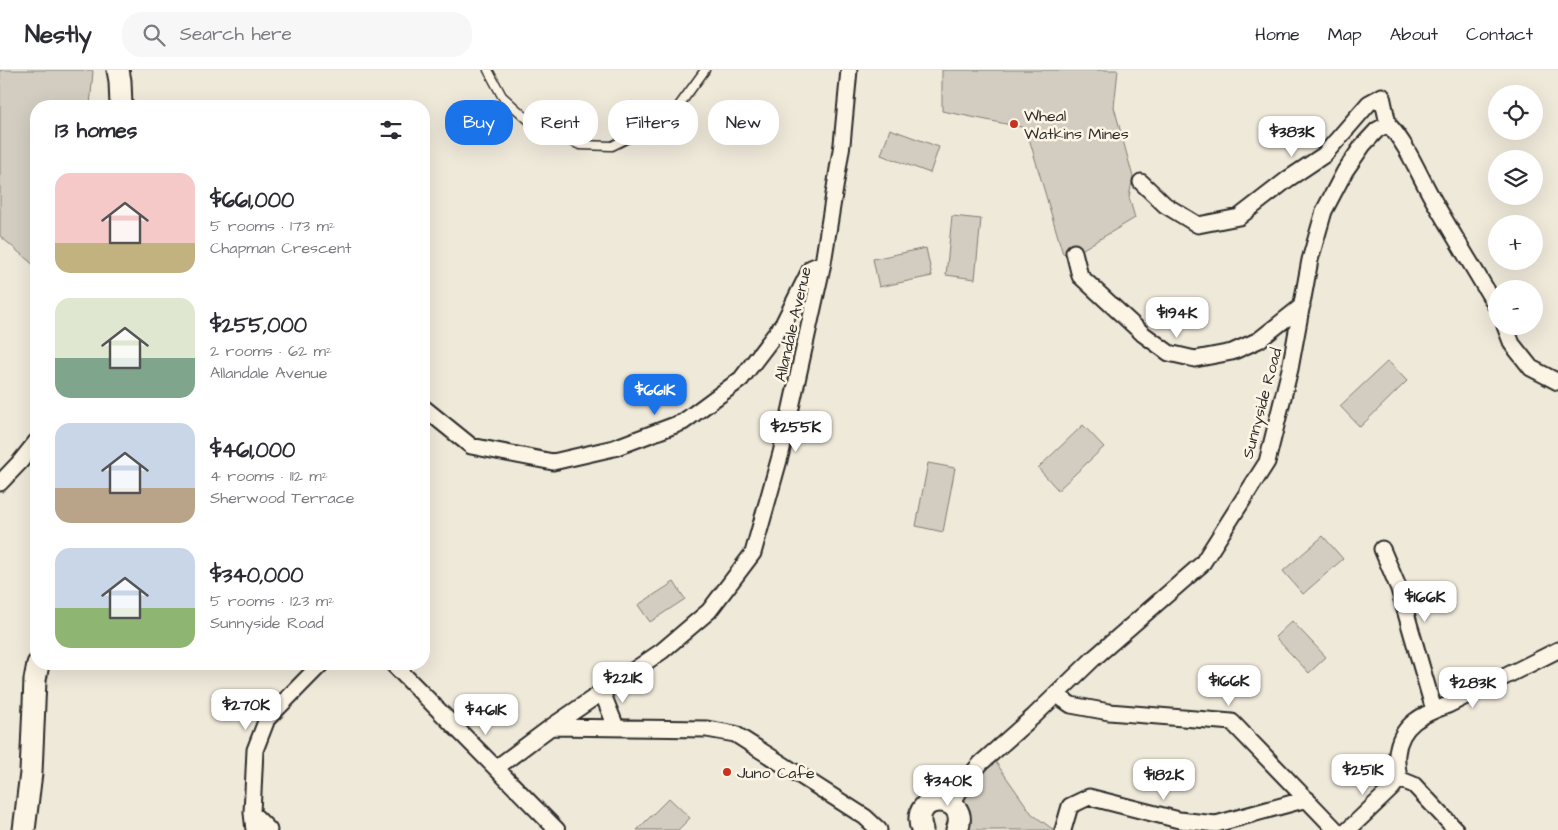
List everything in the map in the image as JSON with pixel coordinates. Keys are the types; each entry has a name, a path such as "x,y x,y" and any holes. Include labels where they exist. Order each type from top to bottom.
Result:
{"street":[{"path":"118,70 121,100"},
{"name":"Allandale Avenue","path":"496,768 551,727 662,651 709,611 753,553 780,453 823,263 842,144 849,70"},
{"path":"1141,182 1165,205 1198,225 1239,217 1282,183 1324,155 1369,103 1382,96 1388,124 1403,143 1434,202 1488,293"},
{"name":"Sunnyside Road","path":"951,804 964,782 981,763 1094,659 1202,564 1208,556 1267,462 1290,369 1310,260 1324,211 1345,171 1363,145 1377,130 1388,124"},
{"path":"1074,252 1080,276 1143,334 1169,353 1195,359 1232,352 1259,340 1302,306"},
{"path":"430,413 471,446 553,462 614,448 683,422 741,379 783,324 810,268 823,263"},
{"path":"1508,335 1512,344 1531,368 1558,382"},
{"path":"0,483 30,450"},
{"path":"1382,549 1399,589 1434,710"},
{"path":"1348,830 1399,779 1397,755 1401,738 1413,720 1448,705 1558,650"},
{"path":"24,830 31,773 34,680 36,670"},
{"path":"254,830 252,813 255,750 267,719 315,670"},
{"path":"400,670 557,830"},
{"path":"602,692 616,727"},
{"path":"1057,695 1071,705 1109,712 1232,722 1336,830"},
{"path":"551,727 707,728 735,734 865,817 879,830"},
{"path":"31,773 35,830"},
{"path":"1399,779 1414,785 1456,830"},
{"path":"964,782 963,815 967,830"},
{"path":"1063,830 1070,806 1089,797 1179,820 1216,824 1307,799"},
{"path":"922,830 920,820 925,807 930,803 940,801 951,804 959,816 957,830"},
{"path":"252,813 270,830"}],"lane":[{"path":"488,70 502,96 534,126 580,145 612,146 650,127 678,107 705,70"}],"shaded area":[{"path":"0,70 92,70 91,100 30,100 30,262 0,236"},
{"path":"942,70 1118,70 1114,107 1133,177 1129,197 1135,218 1083,249 1063,254 1026,128 942,111"},
{"path":"890,129 939,147 930,173 881,155"},
{"path":"952,216 981,219 975,279 946,275"},
{"path":"926,248 932,276 879,287 873,259"},
{"path":"1388,361 1407,381 1360,427 1340,406"},
{"path":"1083,425 1104,447 1058,490 1038,468"},
{"path":"928,463 955,468 943,532 916,526"},
{"path":"1323,536 1343,559 1303,594 1283,571"},
{"path":"674,582 685,599 650,622 638,605"},
{"path":"1292,621 1326,657 1309,673 1275,637"},
{"path":"990,754 1032,814 1054,830 957,830 965,782"},
{"path":"669,798 690,818 678,830 637,830"}],"place":[{"name":"Wheal Watkins Mines","path":"1014,124"},
{"name":"Juno Cafe","path":"727,772"}]}
